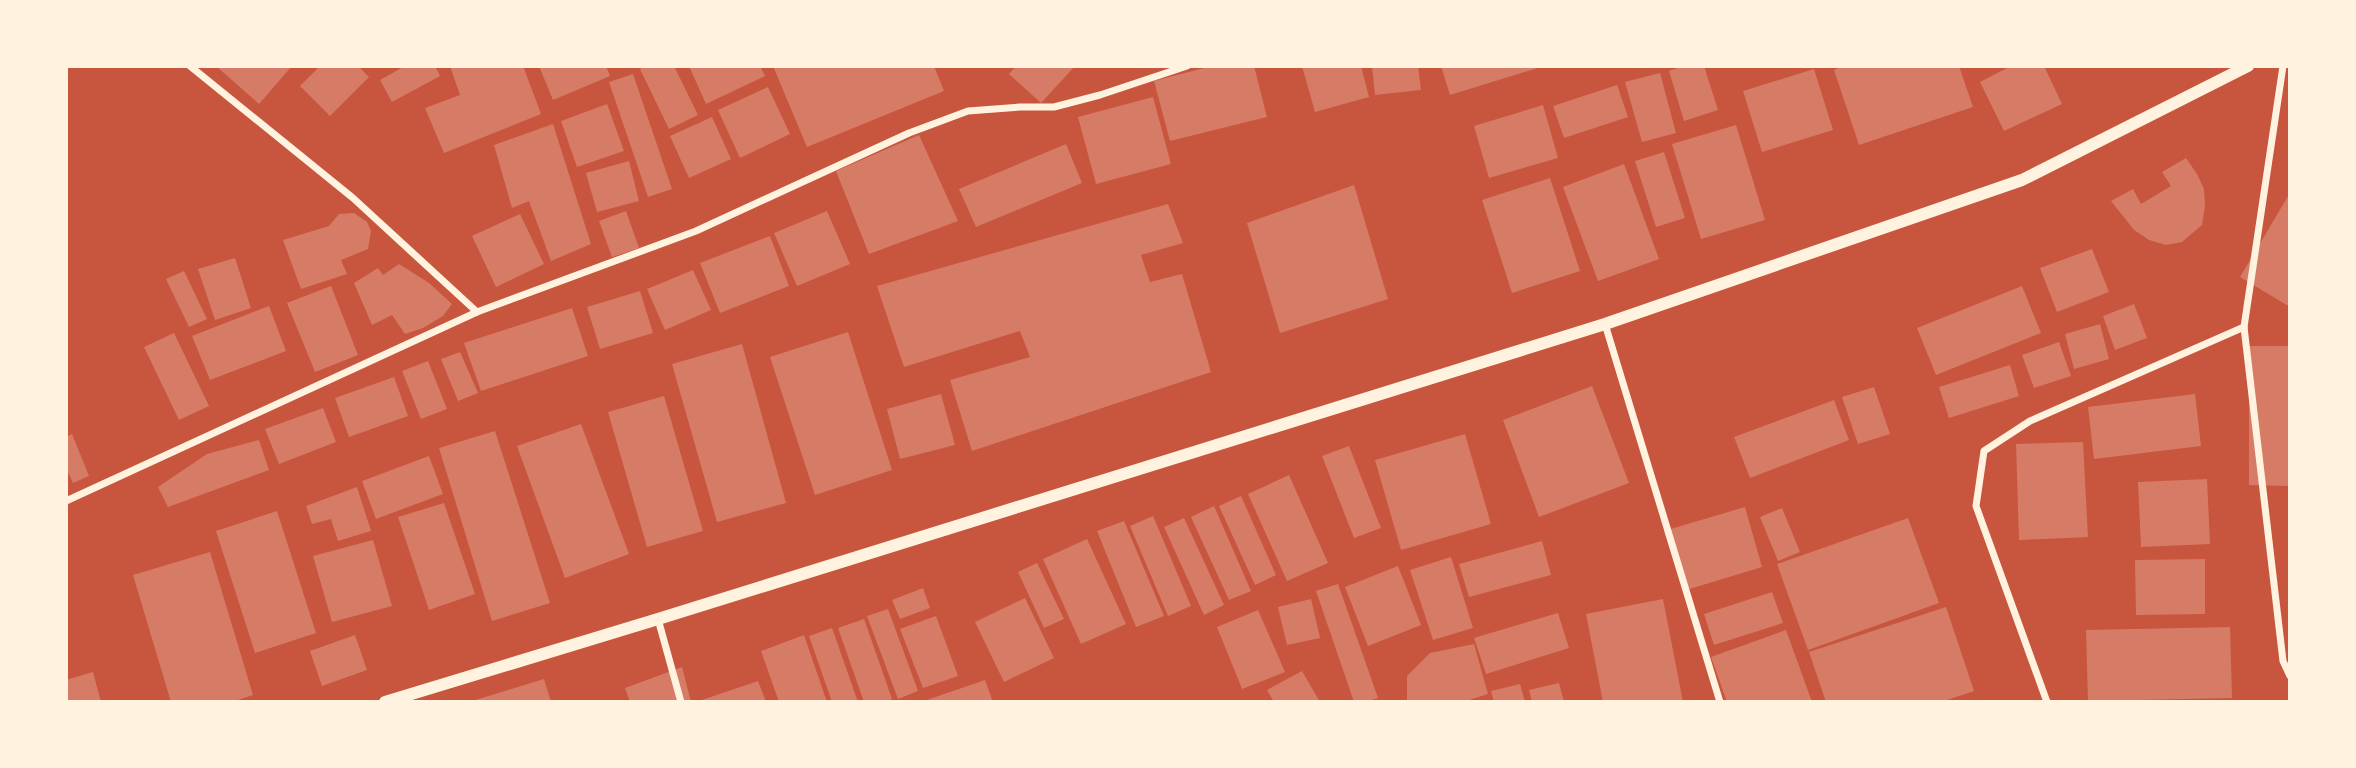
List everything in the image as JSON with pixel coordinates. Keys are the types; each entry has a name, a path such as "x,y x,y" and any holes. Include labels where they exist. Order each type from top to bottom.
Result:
{"street":[{"path":"190,66 353,198 477,312"},
{"path":"66,501 477,312 696,231 909,133 968,111 1054,107 1187,66"},
{"path":"385,702 1605,324 2022,180 2248,66"},
{"path":"2283,66 2244,327 2283,661 2290,676"},
{"path":"1605,324 1720,702"},
{"path":"2047,702 1976,506 1984,451 2030,421 2244,327"},
{"path":"659,619 681,702"}],"building":[{"path":"216,66 292,66 259,104"},
{"path":"320,66 358,66 369,77 330,116 300,86"},
{"path":"405,66 435,66 440,76 392,102 380,80"},
{"path":"450,66 523,66 541,114 444,153 425,108 460,95"},
{"path":"539,66 606,66 610,76 553,100"},
{"path":"645,66 674,66 698,115 669,129 640,69"},
{"path":"689,66 760,66 765,76 706,104"},
{"path":"773,66 934,66 944,91 807,147"},
{"path":"1016,66 1075,66 1041,103 1009,74"},
{"path":"1212,66 1254,66 1267,117 1170,141 1154,81"},
{"path":"1302,66 1361,66 1369,97 1315,112"},
{"path":"1372,66 1418,66 1421,90 1375,95"},
{"path":"1441,66 1541,66 1541,67 1450,95"},
{"path":"1683,66 1704,66 1718,110 1684,121 1669,71"},
{"path":"1843,66 1959,66 1973,107 1859,145 1834,70"},
{"path":"2011,66 2044,66 2062,104 2004,131 1980,82"},
{"path":"1814,69 1833,130 1762,152 1743,91"},
{"path":"1660,73 1676,133 1642,142 1625,82"},
{"path":"633,74 672,189 648,197 609,82"},
{"path":"1617,85 1628,117 1564,138 1553,106"},
{"path":"768,87 790,134 740,158 718,110"},
{"path":"1153,97 1171,164 1096,184 1078,117"},
{"path":"607,104 624,151 577,167 561,121"},
{"path":"1543,105 1558,158 1489,178 1474,126"},
{"path":"712,117 731,159 689,178 670,136"},
{"path":"553,124 591,244 551,261 529,201 512,208 494,145"},
{"path":"1736,125 1765,220 1701,239 1672,144"},
{"path":"919,135 958,221 869,254 836,171"},
{"path":"1066,144 1082,183 976,227 959,189"},
{"path":"1664,152 1685,218 1656,227 1635,161"},
{"path":"2186,158 2204,189 2202,225 2182,242 2166,245 2149,240 2134,230 2111,201 2133,189 2141,204 2171,186 2162,172"},
{"path":"629,161 639,201 597,212 586,173"},
{"path":"1624,164 1659,259 1598,281 1563,187"},
{"path":"1550,178 1580,271 1512,293 1482,200"},
{"path":"1354,185 1388,299 1280,333 1247,223"},
{"path":"2290,193 2290,307 2240,277"},
{"path":"1168,204 1183,243 1141,255 1150,282 1182,274 1211,372 972,451 950,380 1030,357 1020,331 904,367 877,286"},
{"path":"626,211 639,248 612,257 599,221"},
{"path":"827,211 850,264 797,286 774,233"},
{"path":"354,213 367,222 371,231 368,249 341,260 347,274 301,289 283,240 329,226 339,214"},
{"path":"520,214 544,264 496,287 472,236"},
{"path":"770,236 789,286 720,313 700,263"},
{"path":"2092,249 2109,292 2057,312 2040,268"},
{"path":"235,258 251,308 215,320 198,269"},
{"path":"399,264 429,283 452,304 443,316 423,328 405,334 392,315 372,325 354,283 378,268 383,275"},
{"path":"693,270 711,310 665,330 647,289"},
{"path":"184,271 207,319 189,327 166,279"},
{"path":"331,286 358,355 315,372 287,303"},
{"path":"2022,286 2041,333 1936,375 1917,328"},
{"path":"640,291 653,333 600,349 587,307"},
{"path":"2134,304 2147,338 2115,350 2103,316"},
{"path":"269,306 286,351 210,380 192,336"},
{"path":"572,308 588,356 481,391 464,343"},
{"path":"2100,324 2109,359 2074,369 2065,334"},
{"path":"848,332 892,470 815,495 770,357"},
{"path":"174,333 209,406 179,420 144,347"},
{"path":"2059,342 2071,376 2034,388 2022,355"},
{"path":"742,344 786,503 717,522 672,364"},
{"path":"2249,346 2290,346 2290,486 2249,485"},
{"path":"460,352 478,393 458,401 441,359"},
{"path":"428,361 447,409 421,419 402,371"},
{"path":"2010,365 2019,396 1949,418 1939,387"},
{"path":"394,377 408,416 349,437 335,398"},
{"path":"1592,386 1629,483 1539,517 1503,420"},
{"path":"1874,387 1890,434 1858,444 1842,397"},
{"path":"941,394 955,445 900,459 887,409"},
{"path":"2195,394 2201,446 2094,459 2088,407"},
{"path":"664,396 703,531 647,547 608,412"},
{"path":"1834,400 1849,440 1750,478 1734,437"},
{"path":"323,408 336,442 279,464 265,429"},
{"path":"581,424 629,554 565,578 517,446"},
{"path":"495,431 550,603 492,621 439,448"},
{"path":"72,434 89,476 73,483 66,468 66,437"},
{"path":"1465,434 1491,524 1401,550 1375,460"},
{"path":"259,440 269,470 168,507 158,487 207,454"},
{"path":"2083,442 2088,537 2019,540 2016,444"},
{"path":"1349,446 1381,528 1354,538 1322,456"},
{"path":"429,456 443,494 376,519 362,481"},
{"path":"1289,475 1328,563 1287,581 1248,494"},
{"path":"2207,479 2210,544 2141,547 2138,482"},
{"path":"357,487 371,531 338,541 331,519 312,524 306,506"},
{"path":"1241,496 1276,575 1255,585 1219,506"},
{"path":"444,503 475,594 429,610 398,517"},
{"path":"1214,506 1251,591 1229,600 1191,517"},
{"path":"1745,507 1762,567 1683,591 1664,531"},
{"path":"1782,508 1800,552 1778,561 1760,517"},
{"path":"277,511 316,633 255,653 216,531"},
{"path":"1153,516 1191,606 1168,616 1130,526"},
{"path":"1184,518 1224,605 1204,615 1164,527"},
{"path":"1908,518 1939,603 1808,650 1777,564"},
{"path":"1124,521 1164,616 1136,627 1097,531"},
{"path":"1087,539 1126,624 1081,644 1043,559"},
{"path":"373,540 392,606 332,622 313,556"},
{"path":"1542,541 1551,575 1469,597 1459,564"},
{"path":"210,552 253,695 232,702 171,702 133,575"},
{"path":"1451,557 1473,628 1433,640 1410,570"},
{"path":"2205,559 2205,614 2136,615 2135,560"},
{"path":"1037,563 1064,619 1044,628 1018,572"},
{"path":"1398,566 1421,625 1368,646 1345,587"},
{"path":"1338,584 1378,698 1366,702 1354,702 1316,591"},
{"path":"923,588 930,608 900,619 892,600"},
{"path":"1772,592 1783,623 1714,645 1704,614"},
{"path":"1025,598 1054,658 1004,682 975,622"},
{"path":"1311,599 1320,638 1287,645 1278,607"},
{"path":"1663,599 1683,702 1603,702 1586,614"},
{"path":"1946,607 1974,691 1941,702 1826,702 1809,652"},
{"path":"888,609 918,691 898,699 867,616"},
{"path":"1258,610 1285,672 1242,689 1217,627"},
{"path":"1558,613 1569,648 1486,674 1474,638"},
{"path":"936,616 958,676 923,688 900,629"},
{"path":"864,619 892,699 885,702 864,702 838,628"},
{"path":"2230,627 2232,698 2088,701 2086,630"},
{"path":"832,628 858,702 832,702 809,636"},
{"path":"1786,630 1812,702 1727,702 1711,657"},
{"path":"355,635 367,670 322,686 310,651"},
{"path":"804,635 827,702 779,702 761,651"},
{"path":"1474,644 1488,694 1463,702 1407,702 1407,676 1430,653"},
{"path":"682,667 691,702 630,702 625,688"},
{"path":"1302,671 1320,702 1274,702 1267,690"},
{"path":"93,672 101,702 66,702 66,680"},
{"path":"544,679 551,702 472,702 472,701"},
{"path":"985,680 993,702 924,702 924,701"},
{"path":"758,681 766,702 699,702 699,701"},
{"path":"1559,683 1564,702 1532,702 1529,690"},
{"path":"1520,684 1525,702 1494,702 1491,691"}]}
